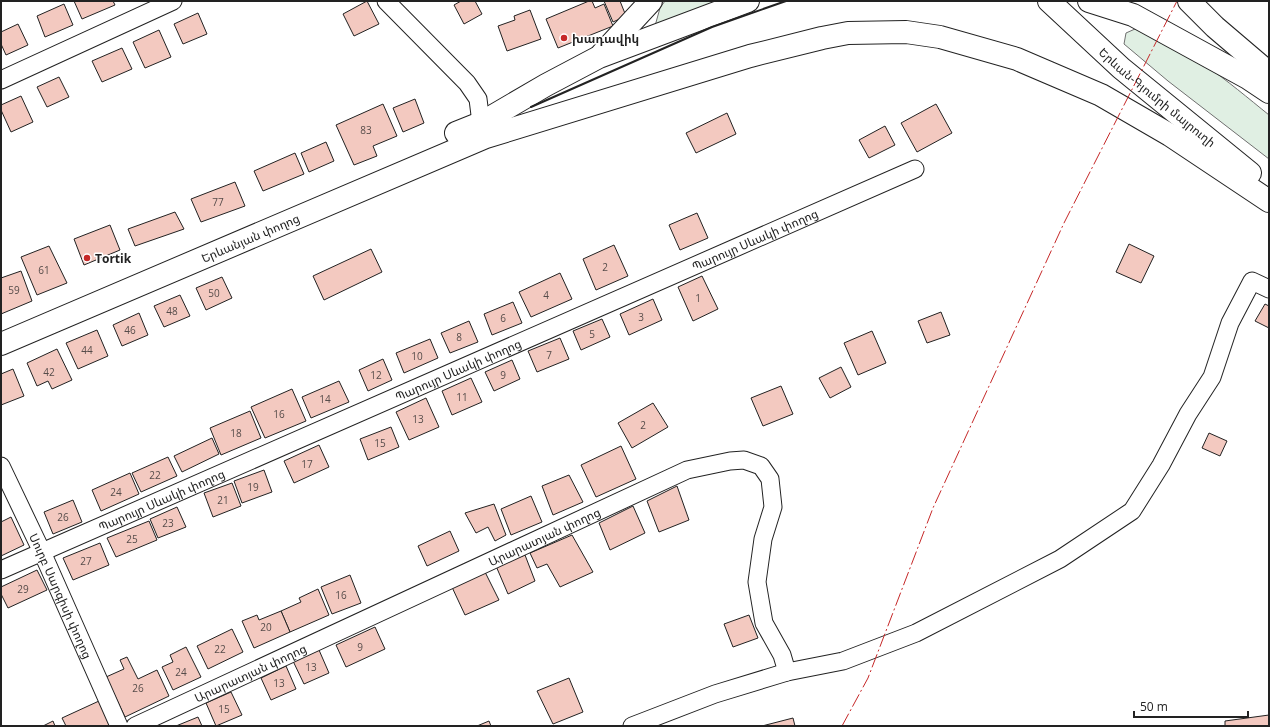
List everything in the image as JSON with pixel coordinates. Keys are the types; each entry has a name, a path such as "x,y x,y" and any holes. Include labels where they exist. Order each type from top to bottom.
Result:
{"highway":[{"path":"599,58 651,1"},
{"path":"484,130 546,85 599,58 748,1"},
{"name":"Երևան-Գյումրի մայրուղի","path":"1049,1 1121,68 1269,189"},
{"path":"1089,1 1133,15 1248,78 1269,92"},
{"path":"1189,1 1215,27 1269,73"},
{"path":"484,130 549,119 701,70 814,39 848,33 906,32 940,37 970,44 1017,59 1101,95 1170,135 1269,201"},
{"name":"Երևանյան փողոց","path":"1,328 484,130"},
{"name":"Երևանյան փողոց","path":"1,344 484,130"}],"street":[{"path":"1,80 173,1"},
{"path":"386,1 468,83 478,99 484,130"},
{"path":"1198,1 1215,27"},
{"name":"Պարույր Սևակի փողոց","path":"1,570 915,169"},
{"path":"632,726 715,694 787,672 844,661 916,632 1060,559 1132,511 1161,465 1188,414 1212,377 1230,323 1252,281 1269,289"},
{"name":"Արարատյան փողոց","path":"135,726 687,470 730,461 744,460 761,466 770,479 774,507 763,539 757,582 764,623 782,655 787,672"},
{"name":"Սուրբ Սարգիսի փողոց","path":"1,466 42,552 119,726"}],"green space":[{"path":"665,1 718,1 655,26 660,8"},
{"path":"1135,29 1154,36 1189,55 1222,77 1269,115 1269,159 1168,81 1124,44 1126,33"}],"building":[{"path":"74,1 113,1 115,5 82,19"},
{"path":"367,1 379,24 354,36 343,14"},
{"path":"461,1 475,1 482,14 464,24 454,5"},
{"path":"592,1 595,8 604,4 613,26 558,48 546,19"},
{"path":"604,1 620,1 626,16 613,22"},
{"path":"64,4 73,25 45,37 37,16"},
{"path":"530,10 541,39 507,51 498,26 515,20 514,16"},
{"path":"198,13 207,34 183,44 174,24"},
{"path":"18,24 28,45 6,55 1,44 1,32"},
{"path":"159,30 171,57 145,68 133,42"},
{"path":"122,48 132,69 102,82 92,61"},
{"path":"59,77 69,97 47,107 37,87"},
{"path":"21,96 33,122 11,132 1,110 1,105"},
{"path":"415,99 424,123 403,132 393,108"},
{"path":"383,104 397,136 373,146 377,156 354,165 336,125"},
{"path":"936,104 952,133 917,152 901,123"},
{"path":"727,113 736,134 696,153 686,133"},
{"path":"885,126 895,145 869,158 859,140"},
{"path":"326,142 334,161 309,172 301,153"},
{"path":"295,153 304,174 263,191 254,171"},
{"path":"235,182 245,206 201,222 191,199"},
{"path":"175,212 184,229 135,246 128,229"},
{"path":"697,213 708,238 680,250 669,225"},
{"path":"110,225 120,250 84,265 74,239"},
{"path":"1129,244 1154,256 1141,283 1116,272"},
{"path":"614,245 628,276 596,290 583,259"},
{"path":"49,246 67,283 37,295 21,257"},
{"path":"371,249 382,272 324,300 313,276"},
{"path":"21,271 32,301 1,314 1,278"},
{"path":"560,273 572,299 531,317 519,292"},
{"path":"702,276 718,309 693,321 678,287"},
{"path":"222,277 232,298 206,310 196,288"},
{"path":"180,295 190,316 164,327 154,306"},
{"path":"653,299 662,320 629,335 620,314"},
{"path":"513,302 522,323 492,335 484,314"},
{"path":"1265,304 1269,306 1269,328 1255,321"},
{"path":"941,312 950,335 927,343 918,321"},
{"path":"139,313 148,335 122,346 113,325"},
{"path":"602,319 610,337 581,350 573,331"},
{"path":"469,321 478,342 450,353 441,333"},
{"path":"97,330 108,356 78,369 66,343"},
{"path":"872,331 886,363 858,375 844,343"},
{"path":"560,338 569,359 537,372 528,351"},
{"path":"430,339 438,358 404,373 396,353"},
{"path":"57,349 72,380 52,389 48,381 37,386 27,363"},
{"path":"383,359 392,380 368,391 359,370"},
{"path":"512,360 520,379 494,391 485,372"},
{"path":"841,367 851,387 830,398 819,378"},
{"path":"13,369 24,396 1,405 1,374"},
{"path":"471,378 482,402 452,415 442,391"},
{"path":"339,381 349,402 311,418 302,397"},
{"path":"781,386 793,414 763,426 751,398"},
{"path":"292,389 306,421 265,438 251,407"},
{"path":"426,398 439,427 409,440 396,412"},
{"path":"653,403 668,427 632,448 618,423"},
{"path":"250,411 261,438 221,455 210,428"},
{"path":"391,427 399,447 368,460 360,439"},
{"path":"1209,433 1227,441 1220,456 1202,448"},
{"path":"212,438 219,454 182,472 174,456"},
{"path":"319,445 329,467 294,483 284,461"},
{"path":"621,446 636,479 596,497 581,465"},
{"path":"168,457 177,476 141,492 132,473"},
{"path":"264,470 272,492 242,503 234,481"},
{"path":"130,473 139,494 101,511 92,490"},
{"path":"569,475 583,502 553,515 542,486"},
{"path":"232,483 241,506 213,517 204,493"},
{"path":"677,486 689,520 659,532 647,501"},
{"path":"531,496 542,522 511,535 501,509"},
{"path":"73,500 82,522 53,534 44,512"},
{"path":"494,504 506,535 495,541 488,527 476,533 465,513"},
{"path":"633,506 645,533 610,550 599,523"},
{"path":"177,507 186,527 158,538 150,519"},
{"path":"11,517 24,545 1,556 1,522"},
{"path":"149,521 157,540 116,557 107,538"},
{"path":"450,531 459,551 427,566 418,546"},
{"path":"572,535 593,572 560,587 547,564 537,568 530,553"},
{"path":"100,543 109,565 73,580 63,558"},
{"path":"525,555 535,581 508,594 496,566"},
{"path":"37,570 47,590 8,608 1,594 1,587"},
{"path":"484,570 499,600 465,615 451,585"},
{"path":"350,575 361,603 332,614 321,587"},
{"path":"318,589 329,615 290,632 281,611 301,602 299,598"},
{"path":"281,611 290,632 254,648 242,621 257,615 259,620"},
{"path":"749,615 758,638 733,647 724,624"},
{"path":"375,627 385,649 346,667 336,645"},
{"path":"232,629 243,652 208,669 197,646"},
{"path":"186,647 201,677 173,690 162,667 173,662 170,655"},
{"path":"319,650 329,673 304,684 293,661"},
{"path":"127,657 138,679 157,670 169,696 125,717 106,677 124,669 120,660"},
{"path":"286,666 296,689 271,700 261,678"},
{"path":"569,678 583,712 553,724 537,691"},
{"path":"231,692 242,715 216,726 206,703"},
{"path":"99,701 111,726 66,726 62,718"},
{"path":"1269,715 1269,726 1225,726 1225,721"},
{"path":"198,717 202,726 176,726"},
{"path":"793,718 795,726 762,726"},
{"path":"53,721 55,726 43,726"},
{"path":"489,721 491,726 477,726"}],"wall":[{"path":"531,107 712,27 786,1"}],"power":[{"path":"842,726 868,678 933,508 1064,223 1177,1"}],"place":[{"name":"խադավիկ","path":"564,38"},
{"name":"Tortik","path":"87,258"}]}
